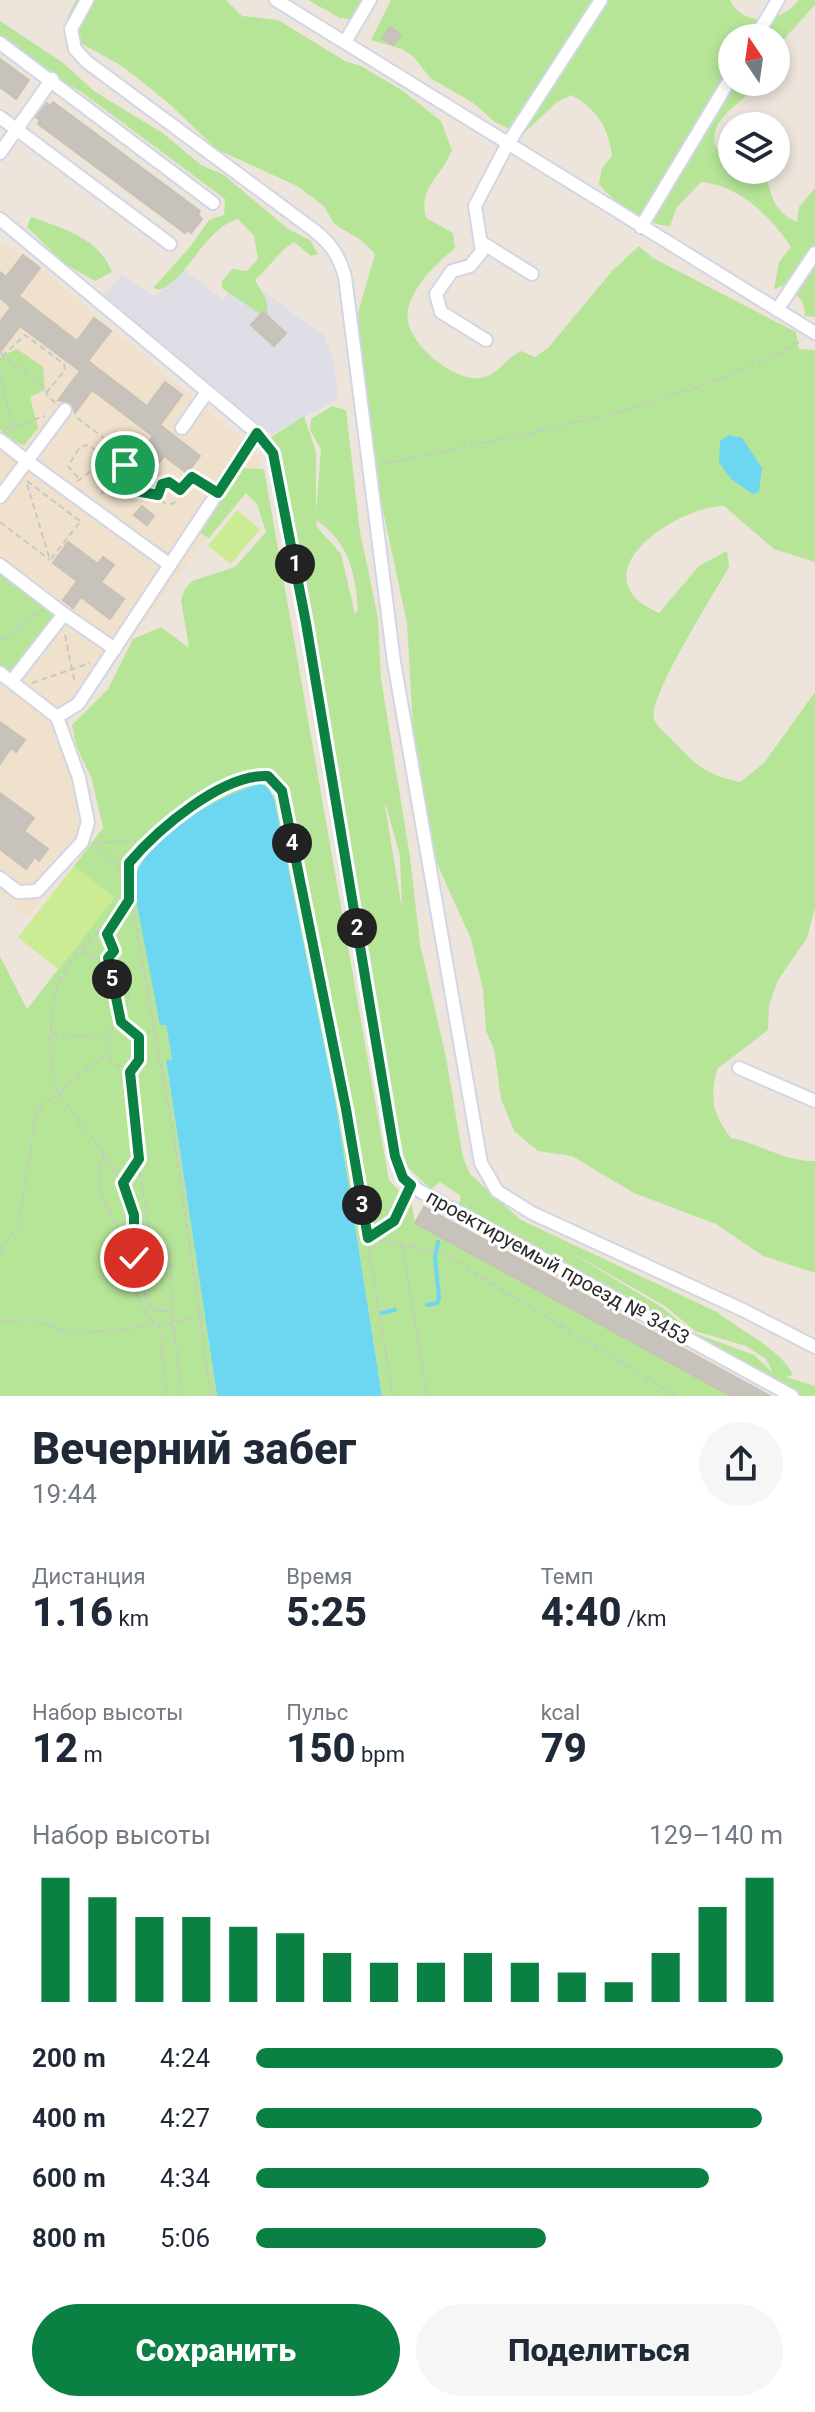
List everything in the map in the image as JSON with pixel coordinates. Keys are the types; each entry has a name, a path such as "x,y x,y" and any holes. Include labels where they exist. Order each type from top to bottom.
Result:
{"street":[{"path":"87,0 71,29 75,49 87,62 323,237 340,259 394,662 481,1163 497,1191 532,1213 743,1310 815,1347"},
{"path":"276,0 815,333"},
{"path":"345,42 370,0"},
{"path":"486,340 441,312 436,294 452,271 475,261 482,251 475,206 507,145 601,0"},
{"path":"763,24 778,0"},
{"path":"0,43 52,79 213,203"},
{"path":"0,153 52,79"},
{"path":"641,227 720,96"},
{"path":"0,117 170,244"},
{"name":"проектируемый проезд № 3453","path":"0,219 257,433 275,460 306,623 395,1156 403,1178 792,1396"},
{"path":"481,242 532,274"},
{"path":"777,310 815,253"},
{"path":"182,428 207,392"},
{"path":"0,497 65,410"},
{"path":"57,717 74,707 257,433"},
{"path":"2,442 170,565"},
{"path":"0,565 112,652"},
{"path":"16,684 63,616"},
{"path":"0,673 57,717 79,778 88,822 82,842 37,891 18,892 0,878"},
{"path":"739,1068 815,1101"}],"path":[{"path":"0,361 19,336 25,335 64,364 65,370 46,393"},
{"path":"369,467 671,398 765,361 803,340"},
{"path":"0,351 44,387 46,393 65,410 124,453 125,465 50,560"},
{"path":"0,373 13,426 2,442"},
{"path":"0,431 65,410"},
{"path":"79,479 69,471 70,461 85,445 98,452 124,453"},
{"path":"68,490 87,476 97,461 98,452"},
{"path":"109,486 158,495 166,504 174,503 180,490 192,477 218,493"},
{"path":"50,560 26,480 80,521"},
{"path":"158,495 162,484 169,482 180,490"},
{"path":"0,522 50,560"},
{"path":"0,640 51,604"},
{"path":"63,616 73,669 74,707"},
{"path":"16,684 73,669 112,652"},
{"path":"211,1396 175,1144 127,878 129,863 156,831 228,786 253,776 268,776 282,791 346,1109 393,1396"},
{"path":"82,842 135,841 142,848"},
{"path":"82,842 108,857 127,878"},
{"path":"107,934 129,900"},
{"path":"81,952 98,959 108,958 114,951 107,934 101,929 81,952 57,985 52,1072 59,1092 106,1152 123,1183 134,1215 134,1285 144,1314 159,1325 167,1396"},
{"path":"108,958 129,998 121,1022 111,1028 106,1038 106,1054 115,1067 130,1072"},
{"path":"108,958 121,1022 139,1037 139,1060 130,1072 139,1159 149,1227 170,1251 171,1311 182,1396"},
{"path":"52,1034 106,1038"},
{"path":"0,1252 18,1225 37,1110 106,1054"},
{"path":"106,1152 98,1174 103,1198 134,1258 147,1302 154,1311 171,1311"},
{"path":"123,1183 139,1159"},
{"path":"368,1238 394,1221 411,1185"},
{"path":"368,1238 440,1252 677,1396"},
{"path":"402,1244 427,1396"},
{"path":"0,1321 33,1320 75,1334 199,1318"}],"shaded area":[{"path":"0,240 40,268 250,446 259,457 260,466 69,722 98,829 28,917 0,895"},
{"path":"184,269 223,300 233,286 258,288 324,335 334,363 338,399 271,435 100,300 122,275 155,297"}],"green space":[{"path":"76,0 226,0 242,16 278,20 345,61 361,66 403,91 441,121 452,150 428,190 424,207 426,218 453,233 455,248 420,283 408,310 408,322 421,346 444,367 457,374 481,378 492,374 521,351 535,357 548,348 612,271 639,246 653,258 796,332 799,349 815,350 815,562 774,549 724,506 703,509 659,531 641,546 629,563 627,581 636,598 659,613 699,566 727,551 729,567 671,669 655,708 654,719 659,726 706,770 740,782 764,763 815,692 815,908 807,938 778,980 769,1005 768,1030 717,1069 713,1097 716,1113 731,1138 793,1159 815,1161 815,1273 763,1256 716,1224 634,1193 572,1156 538,1151 514,1131 501,1099 471,939 438,866 415,767 407,623 370,450 362,371 358,313 375,254 361,240 334,224 324,206 297,186 216,149 171,105 122,66 75,40 68,16"},
{"path":"308,0 373,0 352,19 340,18"},
{"path":"391,0 730,0 744,15 763,19 783,13 799,0 815,0 815,5 790,33 790,24 718,24 718,96 746,96 729,112 718,112 715,144 718,150 718,184 768,184 778,208 797,222 799,207 815,188 815,317 805,316 803,302 785,285 774,289 779,262 791,247 773,224 741,196 715,184 701,182 677,207 670,226 640,218 613,199 599,184 602,168 612,156 608,136 588,106 571,95 557,102 522,135 495,122 472,102 430,78 415,58 402,49 371,40"},
{"path":"0,21 62,62 94,91 164,134 201,165 224,175 288,229 310,240 318,254 311,256 294,242 255,280 266,299 268,314 260,314 222,288 222,281 232,269 247,271 258,259 254,236 238,219 216,232 171,283 160,290 153,288 190,247 209,220 224,215 225,199 80,91 0,46"},
{"path":"31,217 89,242 106,260 112,272 95,281 65,264 27,227"},
{"path":"17,349 43,367 45,390 30,397 38,428 24,445 9,440 0,429 0,357"},
{"path":"332,406 346,410 360,532 378,618 381,679 410,857 420,944 446,1057 463,1158 470,1174 521,1220 717,1312 779,1357 793,1375 786,1377 815,1386 815,1396 800,1396 459,1204 461,1196 440,1182 431,1189 406,1166 400,1150 282,464 268,439 304,416 316,452 316,513 321,449 310,430 311,419","holes":["316,520 336,538 348,559 357,595 358,609 355,614 341,554 317,527","385,806 400,856 402,909","565,1249 665,1306 695,1331 746,1346 766,1359 773,1373 754,1355 692,1332 663,1308"]},
{"path":"238,468 264,469 389,1180 412,1205 415,1223 731,1396 382,1396 335,1099 274,798 272,792 252,786 173,829 136,867 161,1025 166,1025 172,1059 166,1061 217,1396 0,1396 0,956 27,1009 114,898 74,866 103,828 92,780 76,745 72,725 108,689 133,639 161,627 189,648 181,600 185,589 192,581 235,567 266,532 257,504 246,493 209,538 196,531"},
{"path":"237,510 260,529 231,564 208,546"},
{"path":"0,569 59,614 11,675 0,667"},
{"path":"74,866 114,898 58,969 18,937"}],"water":[{"path":"729,435 742,438 762,468 759,492 753,494 732,480 719,462 720,441"},
{"path":"259,784 267,786 274,798 335,1099 382,1396 217,1396 166,1060 172,1059 166,1025 160,1025 133,884 139,867 165,836 203,809"}],"building":[{"path":"390,27 401,35 393,45 382,38"},
{"path":"0,59 29,80 16,99 0,87"},
{"path":"53,102 200,211 198,215 202,219 191,233 187,230 185,233 38,124 40,120 36,117 47,103 50,106"},
{"path":"23,255 40,268 19,296 77,341 94,318 111,331 88,361 147,406 165,382 182,395 160,425 200,456 187,473 164,456 147,479 130,466 153,436 92,390 75,413 71,403 58,400 80,371 20,326 0,352 0,322 11,307 0,298 0,272 6,277"},
{"path":"263,312 286,333 274,346 251,325"},
{"path":"142,506 154,516 147,525 134,515"},
{"path":"68,542 98,564 103,557 114,565 101,582 124,599 110,619 81,597 73,608 63,600 77,581 53,563"},
{"path":"0,722 25,740 16,752 11,748 0,764"},
{"path":"0,793 34,818 24,831 48,849 39,861 35,857 26,869 0,849"},
{"path":"424,1207 770,1396 731,1396 415,1223"}],"waterway":[{"path":"427,1305 437,1303 439,1298 435,1257 438,1242"},
{"path":"382,1313 395,1310"}],"route":[{"path":"125,465 109,486 158,495 162,484 169,482 180,490 192,477 218,493 257,433 273,453 306,623 395,1156 403,1178 411,1185 394,1221 368,1238 346,1109 282,791 268,776 253,776 228,786 156,831 129,863 129,900 107,934 113,944 114,951 108,958 121,1022 133,1028 139,1037 141,1051 139,1060 130,1072 139,1159 123,1183 134,1215 134,1258"}]}
